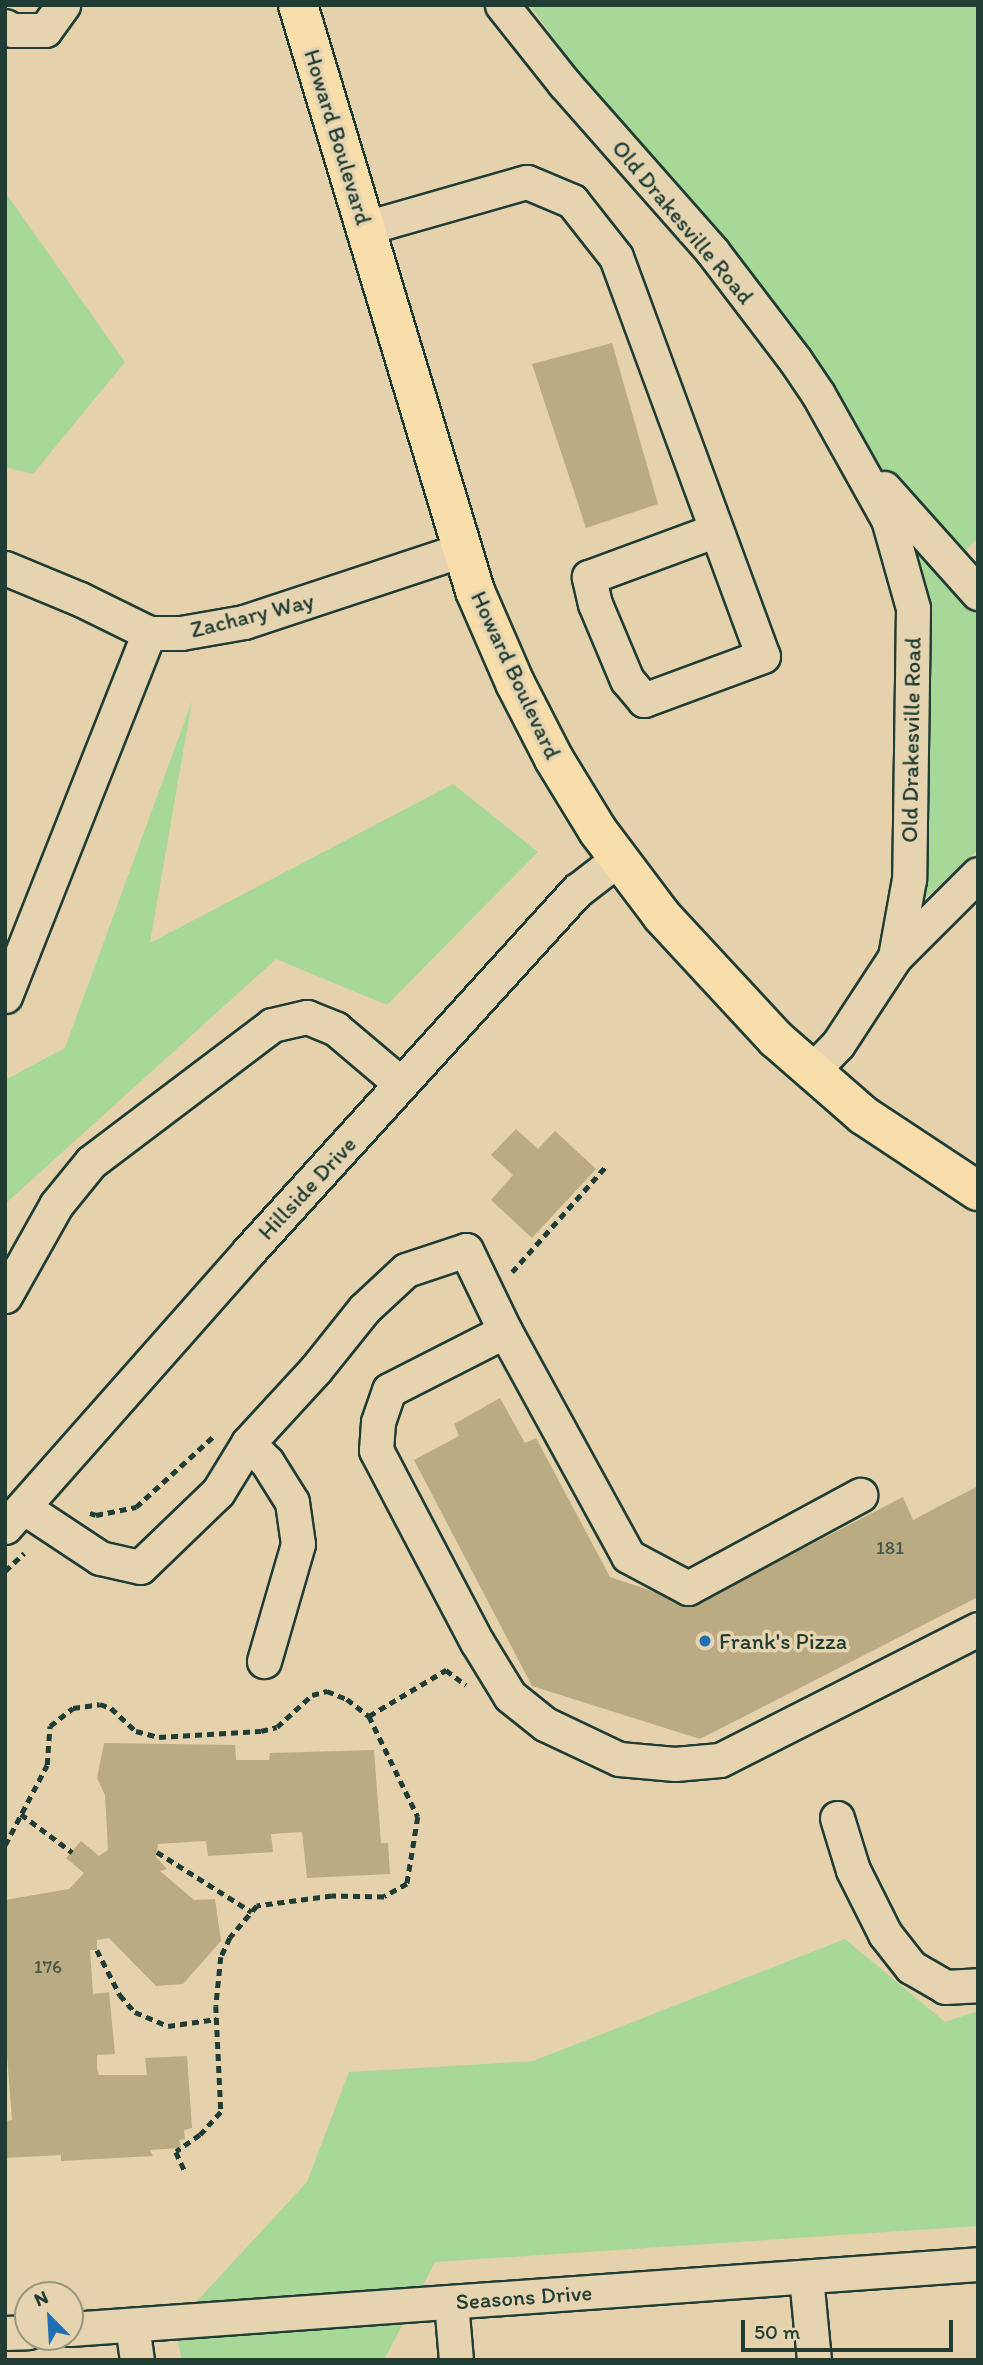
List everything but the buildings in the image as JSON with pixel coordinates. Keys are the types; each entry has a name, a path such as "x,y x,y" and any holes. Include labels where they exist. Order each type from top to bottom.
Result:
{"main road":[{"name":"Howard Boulevard","path":"298,5 475,591 515,684 554,759 618,859 696,955 811,1072 863,1115 978,1191"}],"street":[{"path":"5,26 12,30 45,30 62,5"},
{"name":"Old Drakesville Road","path":"502,5 564,83 712,251 795,360 888,519 914,608 909,879 895,957"},
{"path":"365,228 527,182 572,201 616,257 763,656 643,700 627,680 595,604 589,577 716,530"},
{"name":"Old Drakesville Road","path":"849,450 978,593"},
{"name":"Zachary Way","path":"5,568 80,599 149,632 181,633 244,622 462,551"},
{"path":"5,996 149,632"},
{"name":"Hillside Drive","path":"14,1517 578,890 618,859"},
{"name":"Old Drakesville Road","path":"811,1072 838,1045 895,957 978,874"},
{"path":"9,1287 56,1205 91,1162 272,1025 307,1017 337,1030 401,1084"},
{"path":"14,1517 100,1558 140,1567 218,1492 248,1443 316,1369 364,1309 406,1270 467,1250 505,1331 628,1556 688,1588 860,1495"},
{"path":"505,1331 389,1390 378,1422 376,1450 483,1653 510,1696 545,1724 619,1759 675,1764 720,1759 978,1629"},
{"path":"248,1443 267,1462 292,1502 298,1544 264,1661"},
{"path":"837,1818 853,1870 885,1934 911,1967 945,1987 978,1985"},
{"name":"Seasons Drive","path":"84,2328 978,2264"},
{"path":"806,2277 814,2360"},
{"path":"451,2302 456,2360"},
{"path":"132,2325 137,2360"}],"path":[{"path":"369,1716 446,1671"},
{"path":"5,1844 47,1765 50,1726 73,1708 89,1703 111,1708 136,1731 159,1737 277,1727 312,1695 327,1691 347,1699 369,1716 418,1817 407,1884 384,1897 332,1896 257,1906 230,1938 221,1957 217,2019 221,2112 200,2135 176,2152 186,2173"},
{"path":"21,1814 72,1852"},
{"path":"157,1852 252,1912"},
{"path":"97,1950 120,1995 135,2012 168,2026 217,2019"}],"green space":[{"path":"530,5 978,5 978,538 960,556 978,592 978,850 888,932 915,626 874,488"},
{"path":"5,192 125,362 33,474 5,467"},
{"path":"192,701 150,943 453,784 538,852 387,1005 276,959 5,1204 5,1080 65,1048"},
{"path":"845,1939 945,2022 978,2011 978,2226 435,2262 384,2360 182,2360 174,2326 307,2182 349,2072 533,2061"}],"place":[{"name":"Frank's Pizza","path":"705,1641"}]}
